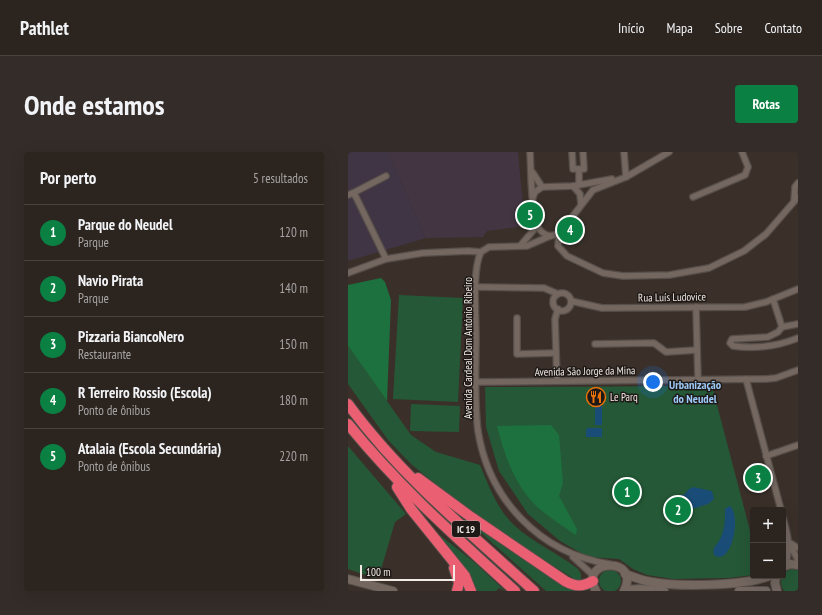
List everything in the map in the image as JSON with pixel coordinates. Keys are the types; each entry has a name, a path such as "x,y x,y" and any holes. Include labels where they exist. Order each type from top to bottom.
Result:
{"highway":[{"name":"IC 19","path":"348,404 363,424 426,493 534,591"},
{"name":"IC 19","path":"348,424 387,472 515,591"},
{"path":"400,466 471,517 565,581 574,586 593,585"},
{"path":"387,472 411,509 465,576 470,591"},
{"path":"448,556 458,577 459,583 457,591"}],"street":[{"path":"530,152 533,197 537,226 541,231 550,236"},
{"path":"572,152 573,170 584,169 583,152"},
{"path":"624,152 626,177"},
{"path":"669,152 626,177 593,190 559,234 558,246 563,253 603,273 623,276 669,275 709,268 744,251 766,234 796,199 795,186 798,183"},
{"path":"692,197 745,175 748,167 742,152"},
{"path":"579,169 580,184"},
{"path":"531,170 542,188"},
{"path":"386,176 349,194 386,259"},
{"path":"533,197 535,192 542,188 573,186 626,177"},
{"path":"573,186 580,194 581,204"},
{"path":"520,246 537,226"},
{"path":"348,273 386,259 423,253 468,250 481,252 489,247 536,244 550,236 559,234"},
{"name":"Avenida Cardeal Dom António Ribeiro","path":"481,252 476,287 476,382 479,432 492,475 506,500 521,520 537,534 568,553 586,560 611,564"},
{"path":"476,287 544,288 558,294 568,295 571,301 567,309 558,309"},
{"name":"Rua Luís Ludovice","path":"571,301 602,308 745,306 773,299 798,289"},
{"path":"557,381 555,319 558,309 554,302 558,294"},
{"path":"773,299 782,327"},
{"path":"696,307 698,380"},
{"path":"517,318 517,354 556,353"},
{"path":"798,325 782,327 778,332 768,337 732,339 730,343 733,346 752,348 780,345 798,338"},
{"path":"595,344 654,343 666,352 697,350"},
{"name":"Avenida São Jorge da Mina","path":"476,382 776,378 798,370"},
{"path":"746,379 780,507"},
{"path":"766,456 798,445"},
{"path":"786,530 790,550 789,566"},
{"path":"789,542 798,548"},
{"path":"789,542 798,560 789,566"},
{"name":"Avenida Cardeal Dom António Ribeiro","path":"568,553 593,585"},
{"path":"593,585 600,567 611,564 622,569 625,574 627,584 624,590"},
{"path":"625,574 650,582 666,584 736,583 752,582 760,579"},
{"path":"348,579 393,591"},
{"path":"776,579 777,591"},
{"path":"624,590 640,589 664,591"},
{"path":"739,591 766,591"}],"shaded area":[{"path":"348,152 388,152 426,238 348,261"},
{"path":"388,152 518,152 525,226 487,231 483,237 426,238"}],"green space":[{"path":"381,278 385,282 391,300 387,401 348,346 348,285"},
{"path":"399,295 463,298 458,402 393,399"},
{"path":"348,346 411,435 436,452 480,465 494,497 508,519 529,537 578,569 581,574 581,580 576,580 477,518 411,464 388,440 348,384"},
{"path":"712,386 750,531 750,575 729,578 673,579 647,575 633,569 619,559 588,557 560,541 528,514 499,471 486,427 485,387"},
{"path":"411,404 460,406 459,432 410,431"},
{"path":"551,425 559,435 563,483 559,496 577,529 576,535 550,518 538,508 522,489 509,463 497,426"},
{"path":"348,446 406,514 395,522 380,573 374,578 348,569"},
{"path":"479,528 575,591 546,591 480,532"},
{"path":"432,529 474,562 505,591 499,588 496,591 474,591"},
{"path":"791,569 798,570 798,591 784,591 782,588 782,579 786,579 786,572"},
{"path":"606,570 614,570 621,577 621,585 614,592 606,592 599,585 599,577"}],"water":[{"path":"595,405 602,405 602,425 595,425"},
{"path":"588,428 602,428 602,437 586,437 586,430"},
{"path":"693,487 712,491 714,499 708,504 689,510 687,509 680,502 680,495 684,495"},
{"path":"730,506 735,520 735,530 730,548 720,557 714,555 714,551 724,529 725,509"}],"place":[{"name":"Atalaia (Escola Secundária)","path":"530,215"},
{"name":"R Terreiro Rossio (Escola)","path":"570,230"},
{"name":"Le Parq","path":"596,397"},
{"name":"Pizzaria BiancoNero","path":"758,478"},
{"name":"Parque do Neudel","path":"627,492"},
{"name":"Navio Pirata","path":"678,510"}],"district":[{"name":"Urbanização do Neudel","path":"695,392"}]}
